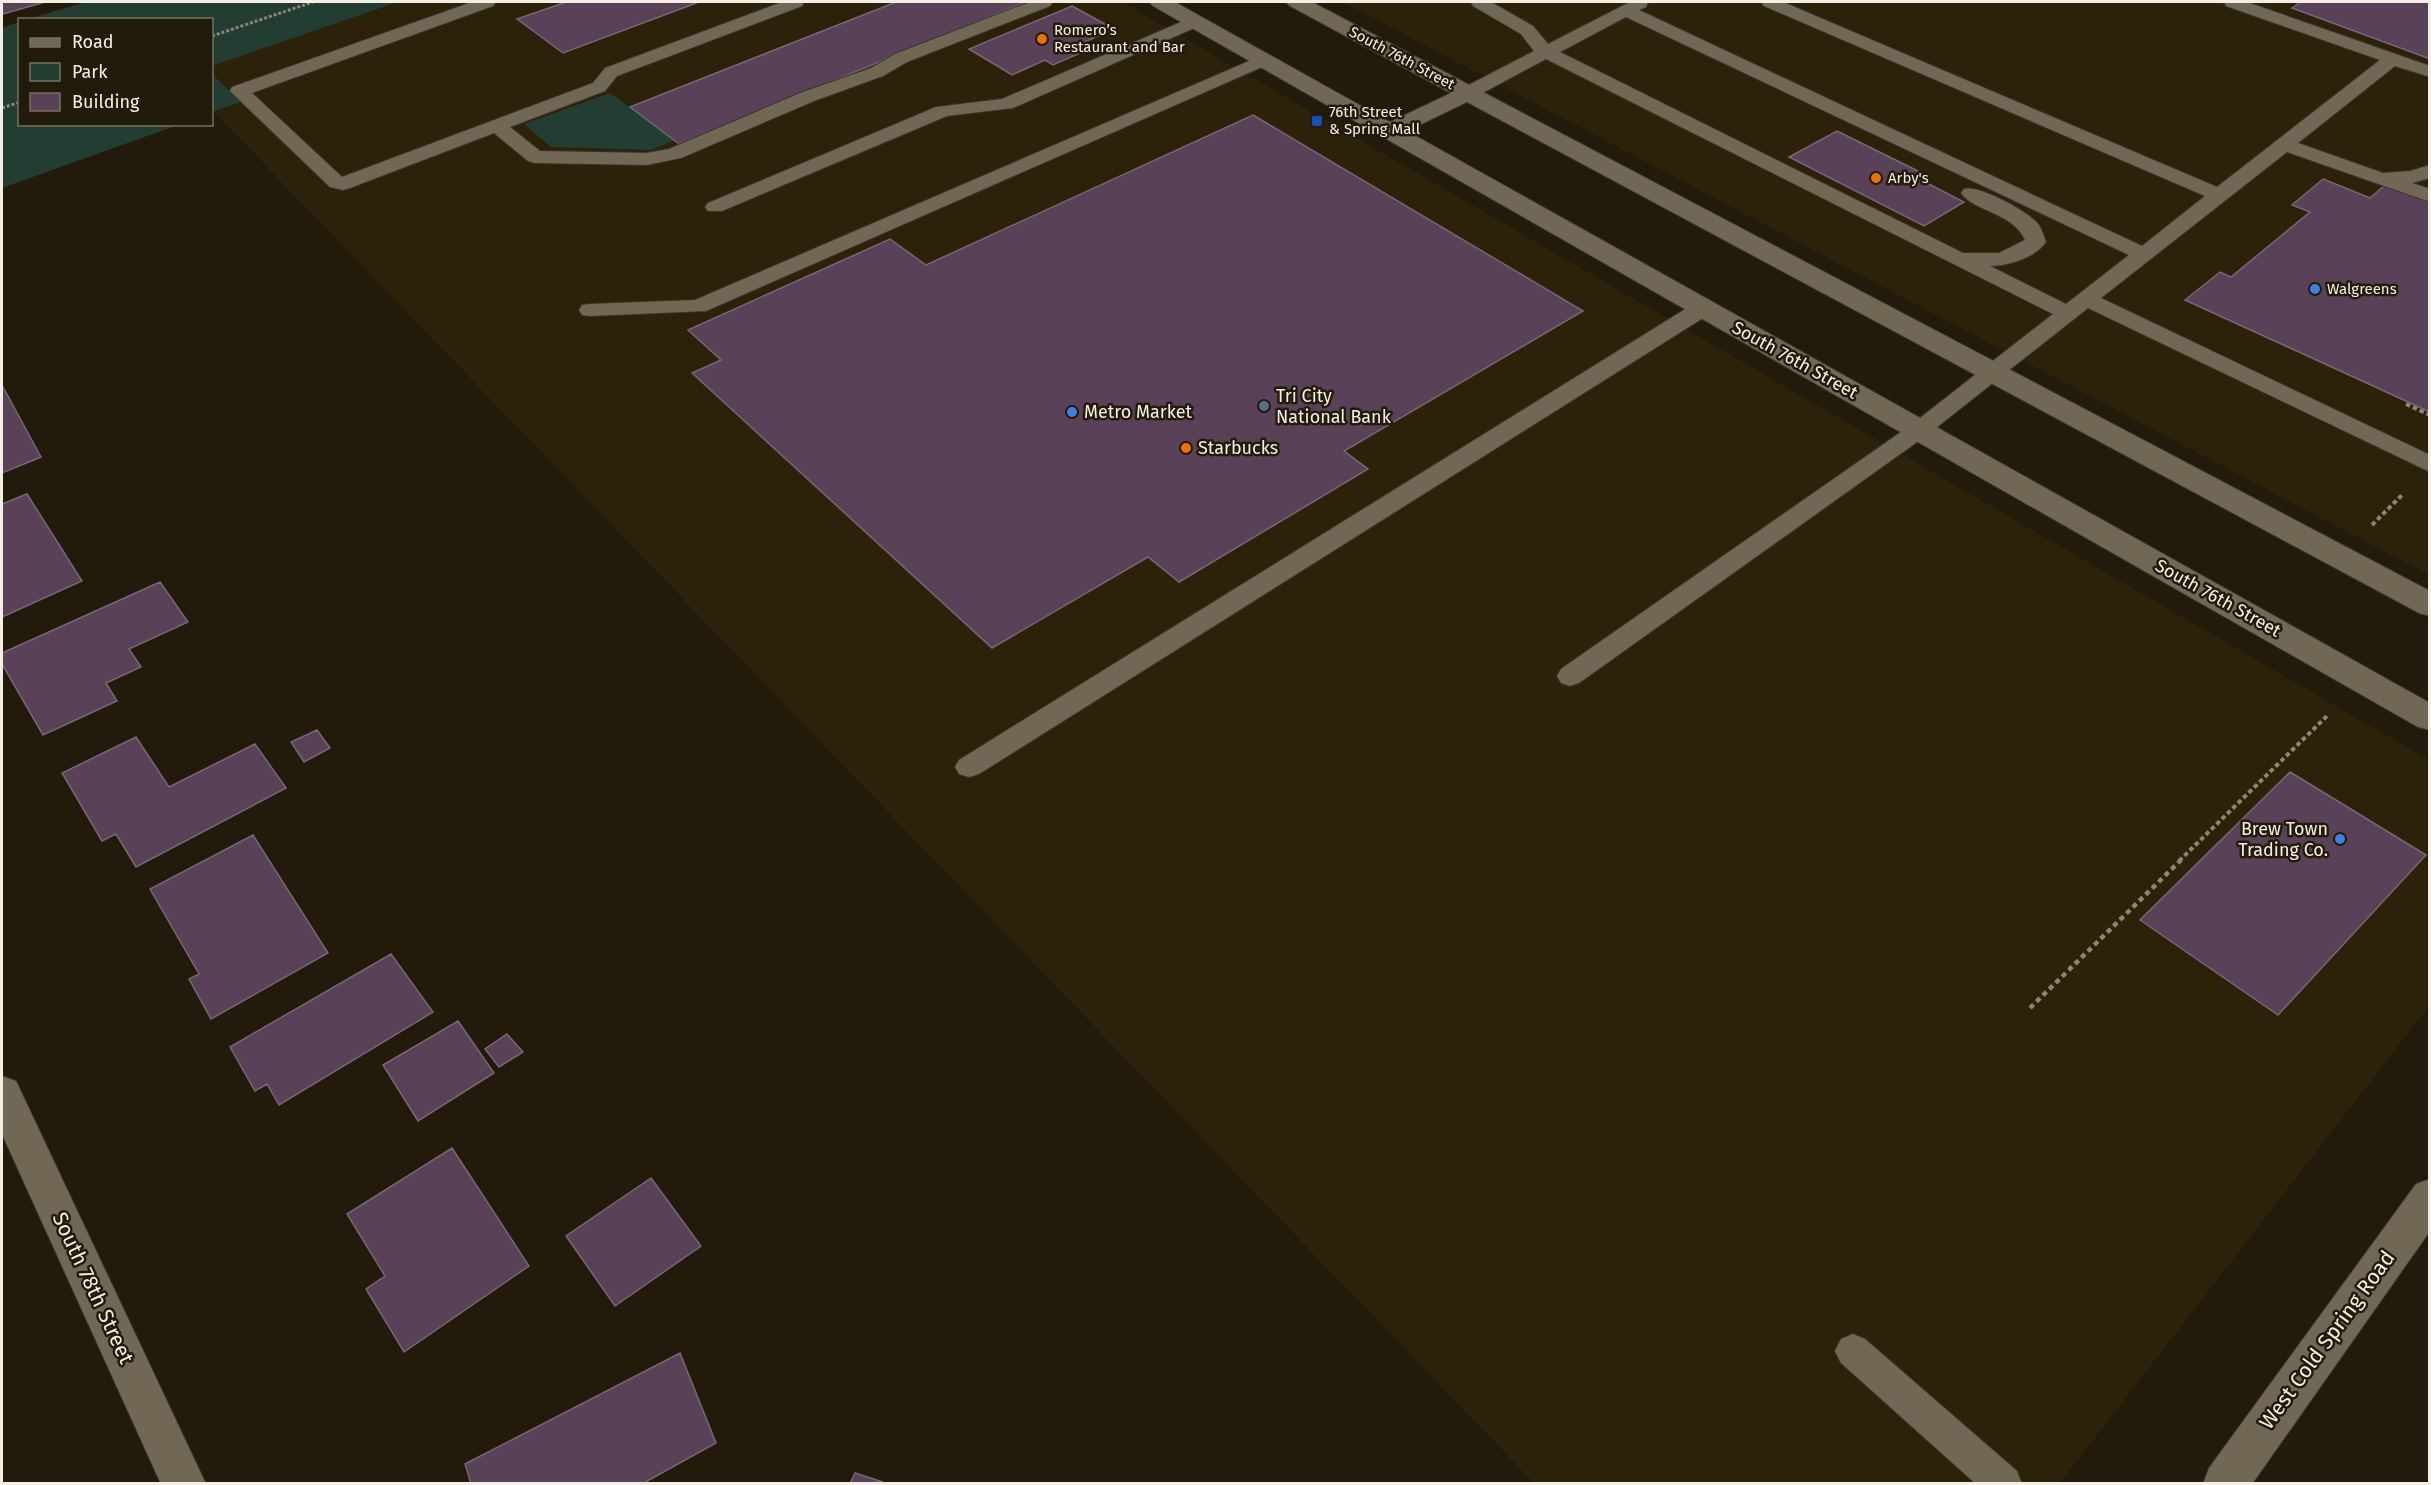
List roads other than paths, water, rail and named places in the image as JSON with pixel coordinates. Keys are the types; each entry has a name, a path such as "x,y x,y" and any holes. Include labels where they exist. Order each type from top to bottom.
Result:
{"main road":[{"name":"South 76th Street","path":"1161,2 2430,718"},
{"name":"South 76th Street","path":"1297,2 2430,605"},
{"path":"1390,131 1468,93"},
{"name":"South 78th Street","path":"2,1093 184,1484"},
{"name":"West Cold Spring Road","path":"2225,1484 2430,1197"}],"lane":[{"path":"487,2 239,91 340,184 599,87 611,72 796,2"},
{"path":"496,126 536,157 647,159 675,154 807,97 877,72 901,58 1044,2"},
{"path":"1479,2 1509,9 1546,52 2067,313"},
{"path":"1468,93 1644,2"},
{"path":"1770,2 2218,195"},
{"path":"2232,2 2259,5 2430,72"},
{"path":"1626,11 2143,254"},
{"path":"715,207 943,111 1006,104 1195,21"},
{"path":"1570,676 1919,430 2393,59"},
{"path":"590,310 698,306 1263,60"},
{"path":"1861,122 1870,138 1885,151 1998,206 2030,227 2036,242 2012,257 1988,262 1953,256"},
{"path":"2284,144 2332,164 2379,177 2430,196"},
{"path":"2379,177 2412,177 2430,171"},
{"path":"2085,299 2430,465"},
{"path":"969,767 1703,308"},
{"path":"1853,1350 2004,1484"}],"place":[{"name":"Romero’s Restaurant and Bar","path":"1042,39"},
{"name":"76th Street & Spring Mall","path":"1317,121"},
{"name":"Arby's","path":"1876,178"},
{"name":"Walgreens","path":"2315,289"},
{"name":"Tri City National Bank","path":"1264,406"},
{"name":"Metro Market","path":"1072,412"},
{"name":"Starbucks","path":"1186,448"},
{"name":"Brew Town Trading Co.","path":"2340,839"}]}
